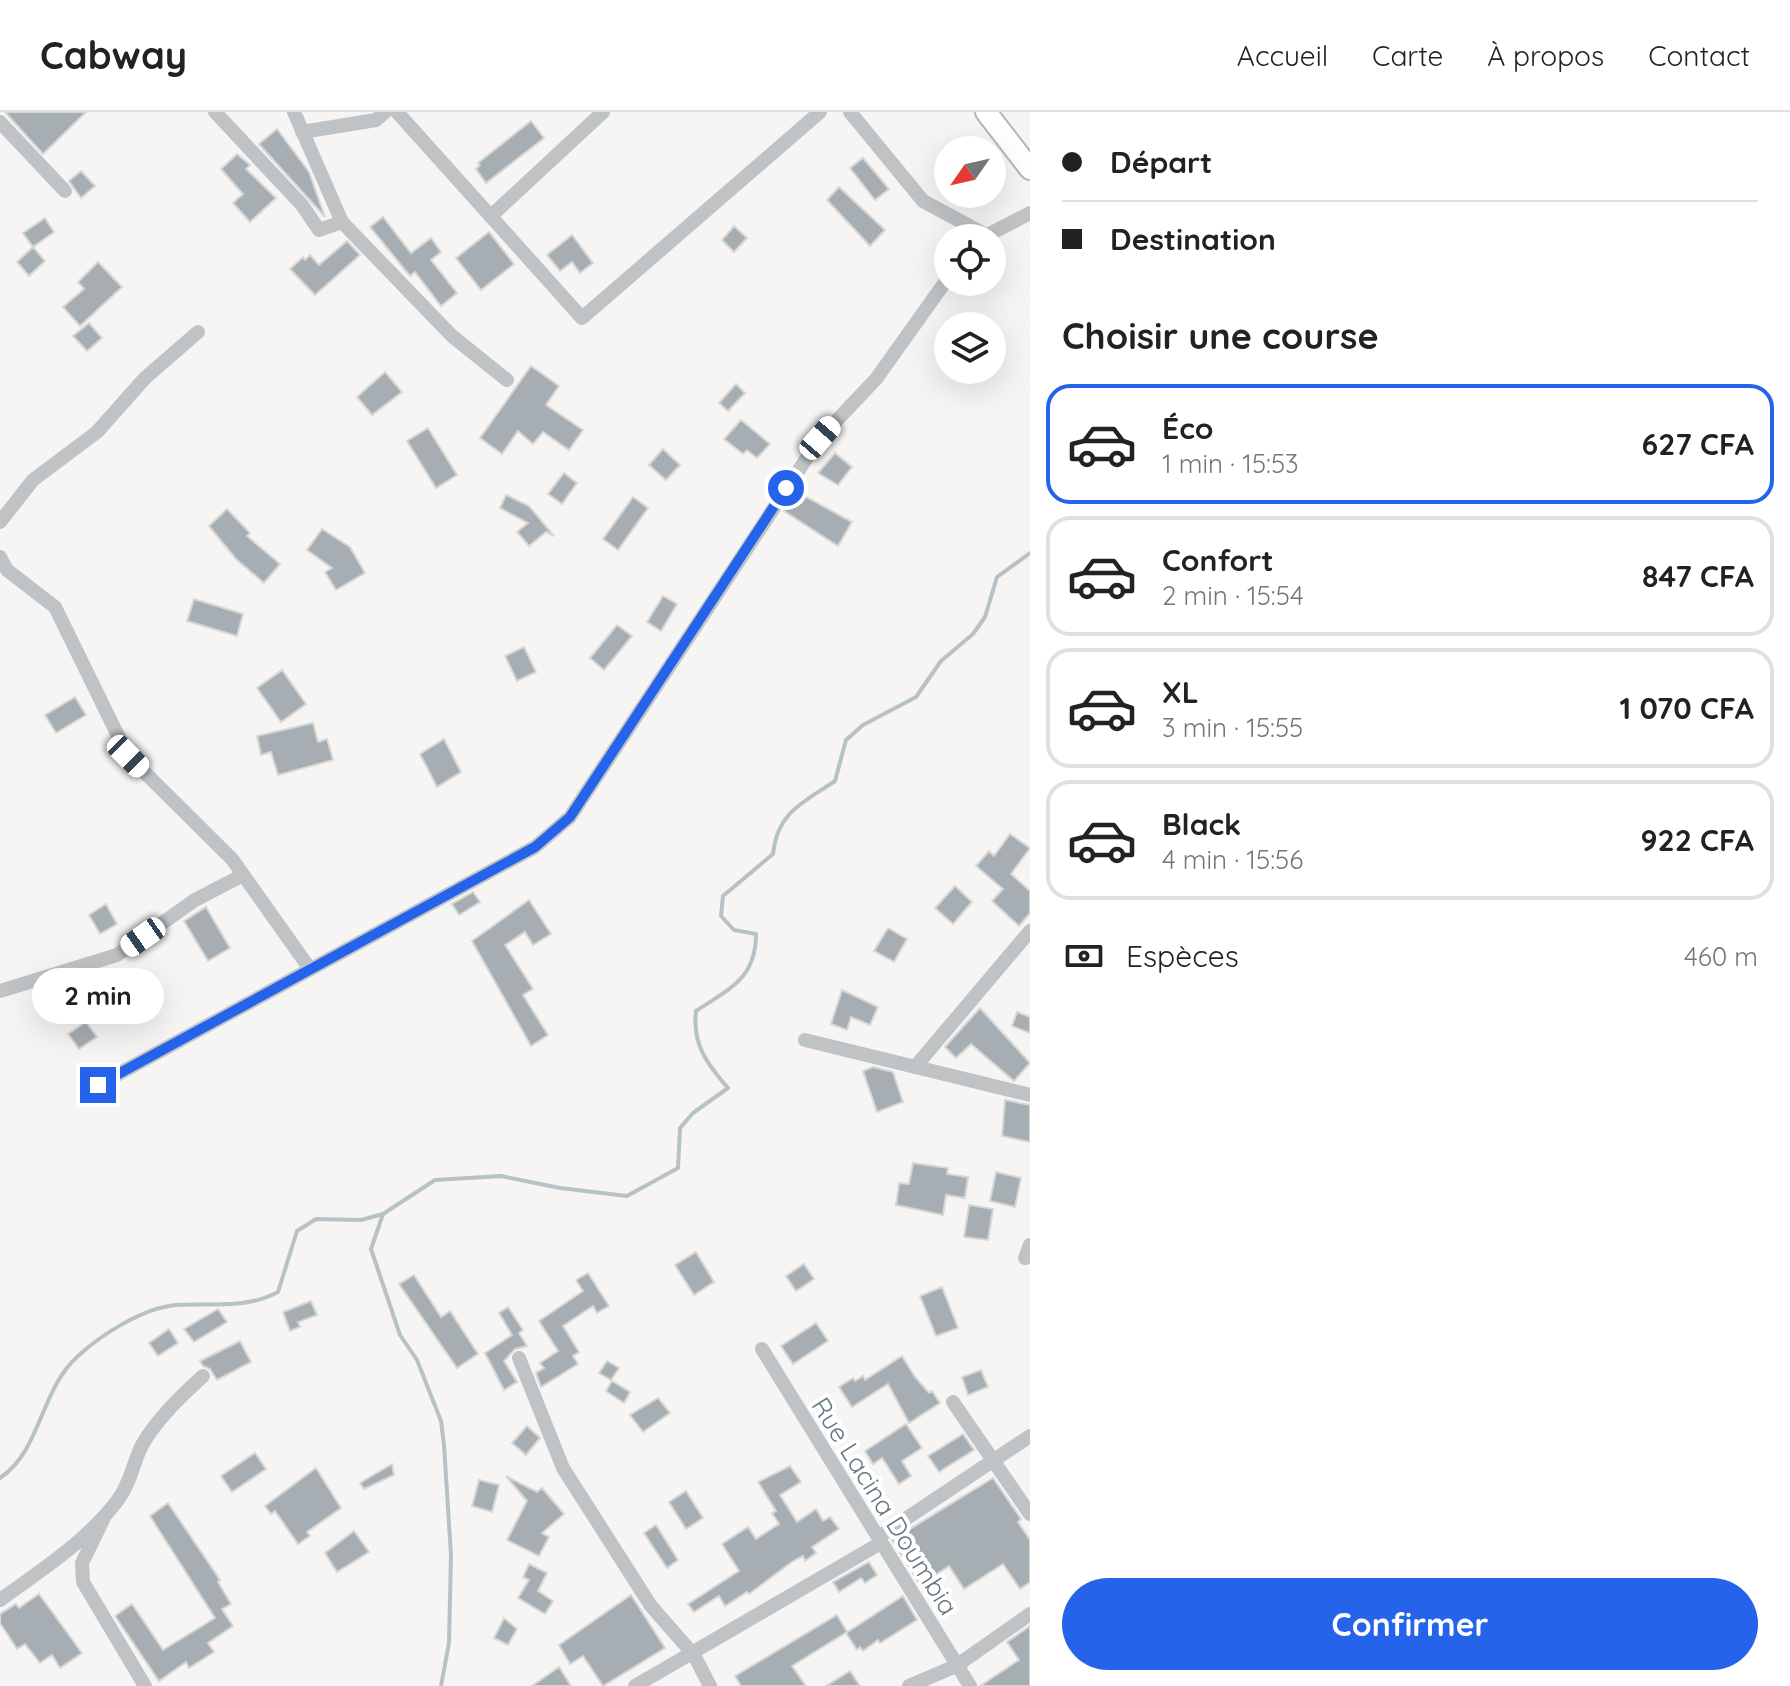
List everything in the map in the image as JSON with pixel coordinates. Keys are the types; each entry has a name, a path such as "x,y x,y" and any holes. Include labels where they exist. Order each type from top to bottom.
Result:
{"street":[{"path":"215,112 302,205 319,230 342,222"},
{"path":"294,112 342,222 452,336 507,380"},
{"path":"302,132 376,120 385,112"},
{"path":"397,112 582,318 820,112"},
{"path":"491,216 603,112"},
{"path":"850,112 923,201 962,224"},
{"path":"986,112 1030,169"},
{"path":"0,122 65,191"},
{"path":"1006,226 1030,213"},
{"path":"98,1085 535,847 570,817 820,438 876,379 935,296"},
{"path":"0,522 33,480 97,432 145,378 198,332"},
{"path":"0,557 7,570 55,607 128,756 232,859 310,969"},
{"path":"0,991 117,955 195,900 243,875"},
{"path":"915,1067 1030,931"},
{"path":"805,1040 1030,1095"},
{"name":"Rue Lacina Doumbia","path":"762,1349 879,1544 970,1686"},
{"path":"519,1358 563,1468 651,1606 694,1655 710,1686"},
{"path":"0,1600 57,1558 105,1515 120,1498 143,1445 165,1415 203,1376"},
{"path":"953,1402 1030,1514"},
{"path":"635,1686 694,1655 815,1579 879,1544 880,1536 1030,1436"},
{"path":"105,1515 82,1563 83,1582 145,1686"},
{"path":"909,1686 956,1666 1030,1614"}],"building":[{"path":"5,112 86,112 43,154"},
{"path":"531,121 544,138 486,183 476,169 480,165 478,163"},
{"path":"277,129 309,172 325,217 259,144"},
{"path":"237,154 250,165 246,169 276,198 250,222 233,203 243,194 221,169"},
{"path":"863,158 889,189 875,200 850,168"},
{"path":"81,171 95,186 81,198 69,181"},
{"path":"839,187 885,230 870,246 827,200"},
{"path":"383,217 411,253 431,238 441,252 431,260 457,293 441,306 415,272 410,276 370,227"},
{"path":"45,218 54,232 33,247 23,233"},
{"path":"734,226 747,238 734,252 722,240"},
{"path":"489,232 514,264 481,290 456,258"},
{"path":"572,235 593,263 580,273 572,262 560,271 547,255"},
{"path":"347,241 360,255 315,295 290,269 310,255 319,265"},
{"path":"33,247 45,261 29,276 17,262"},
{"path":"98,262 122,287 80,326 63,307 84,289 78,282"},
{"path":"89,323 102,338 87,351 73,336"},
{"path":"531,366 559,386 546,405 583,430 569,450 543,432 533,444 518,431 502,454 480,438"},
{"path":"385,372 402,392 372,415 357,397"},
{"path":"736,384 745,393 728,411 719,403"},
{"path":"741,420 770,444 757,458 747,450 743,454 724,439"},
{"path":"428,428 457,475 436,488 407,441"},
{"path":"663,449 680,465 666,480 649,465"},
{"path":"835,453 852,467 838,485 818,473"},
{"path":"564,473 577,483 562,504 548,494"},
{"path":"797,492 852,522 838,546 784,511"},
{"path":"506,495 529,506 554,536 546,532 529,546 517,532 528,523 500,508"},
{"path":"633,497 648,508 618,550 603,539"},
{"path":"227,509 250,533 247,536 280,564 264,583 236,559 209,526"},
{"path":"322,529 350,547 365,573 336,590 325,572 332,568 307,550"},
{"path":"663,596 677,604 661,631 647,622"},
{"path":"194,599 243,614 237,636 187,621"},
{"path":"617,625 632,636 604,670 590,658"},
{"path":"524,647 536,672 517,681 505,656"},
{"path":"282,670 306,704 281,722 257,688"},
{"path":"75,697 86,715 56,733 45,715"},
{"path":"313,723 318,742 327,739 333,760 278,775 271,752 261,755 257,736"},
{"path":"444,739 461,772 437,787 420,754"},
{"path":"1010,834 1030,848 1011,874 1030,891 1030,913 1019,926 992,901 1003,889 976,866 989,851 994,856"},
{"path":"955,886 972,902 953,924 935,908"},
{"path":"473,892 480,902 459,915 452,904"},
{"path":"529,900 551,934 533,945 525,932 505,945 533,989 523,995 548,1035 531,1046 472,941"},
{"path":"106,904 117,924 100,934 89,915"},
{"path":"206,907 230,948 208,961 184,921"},
{"path":"888,928 907,939 894,962 874,951"},
{"path":"842,990 878,1007 870,1025 851,1017 847,1030 831,1024"},
{"path":"980,1008 1030,1063 1014,1081 971,1044 956,1058 945,1047"},
{"path":"1017,1012 1030,1017 1030,1033 1012,1026"},
{"path":"86,1022 97,1037 79,1049 68,1034"},
{"path":"873,1067 893,1072 903,1102 877,1112 863,1071"},
{"path":"1005,1100 1030,1105 1030,1142 1002,1136"},
{"path":"913,1163 948,1168 947,1174 968,1177 965,1198 946,1195 943,1215 896,1205 899,1183 909,1184"},
{"path":"996,1172 1021,1178 1015,1207 990,1201"},
{"path":"969,1205 993,1209 988,1240 964,1237"},
{"path":"696,1252 714,1282 694,1295 675,1265"},
{"path":"804,1264 814,1279 796,1291 786,1276"},
{"path":"588,1273 609,1306 597,1313 593,1306 563,1326 579,1352 573,1356 578,1364 541,1387 536,1373 544,1368 540,1363 558,1351 539,1321 583,1291 576,1280"},
{"path":"414,1275 441,1317 450,1311 478,1354 457,1368 399,1284"},
{"path":"942,1287 958,1328 936,1336 920,1296"},
{"path":"311,1301 317,1315 298,1322 300,1327 290,1331 283,1312"},
{"path":"508,1307 523,1330 519,1333 527,1346 515,1349 504,1361 517,1382 504,1390 485,1353 512,1335 499,1313"},
{"path":"218,1309 227,1322 194,1342 184,1329"},
{"path":"816,1323 828,1341 793,1364 781,1346"},
{"path":"169,1329 178,1343 158,1356 149,1343"},
{"path":"240,1341 251,1362 217,1380 200,1361"},
{"path":"902,1356 915,1377 929,1393 932,1391 940,1403 909,1423 888,1384 852,1407 839,1387 853,1378 855,1381 863,1376 865,1380"},
{"path":"607,1361 619,1368 611,1380 599,1373"},
{"path":"981,1370 988,1387 968,1395 962,1377"},
{"path":"612,1381 630,1392 624,1403 606,1391"},
{"path":"658,1398 670,1413 643,1432 630,1415"},
{"path":"906,1424 922,1448 902,1461 911,1476 899,1484 882,1458 873,1464 865,1451"},
{"path":"527,1426 540,1438 526,1455 512,1443"},
{"path":"963,1434 974,1450 939,1472 928,1456"},
{"path":"255,1453 266,1469 232,1492 221,1476"},
{"path":"392,1464 394,1475 364,1489 360,1483"},
{"path":"790,1466 801,1482 780,1495 797,1522 816,1509 823,1521 830,1517 839,1529 812,1547 816,1553 805,1561 803,1556 793,1561 749,1594 747,1592 725,1606 719,1596 694,1612 688,1604 739,1571 722,1544 748,1527 756,1539 779,1524 772,1513 776,1511 758,1482"},
{"path":"316,1468 341,1508 307,1532 310,1536 298,1544 275,1511 271,1514 265,1506"},
{"path":"506,1476 537,1492 542,1488 564,1514 542,1533 549,1537 539,1556 507,1540 527,1501"},
{"path":"993,1478 1021,1519 1018,1522 1030,1540 1030,1582 1020,1589 1003,1564 964,1589 949,1566 920,1585 892,1540"},
{"path":"479,1480 499,1485 492,1512 472,1506"},
{"path":"686,1491 703,1518 686,1529 669,1502"},
{"path":"168,1503 220,1580 218,1582 231,1604 222,1609 233,1626 208,1643 214,1652 189,1668 186,1662 159,1681 115,1616 132,1604 163,1650 215,1618 150,1516"},
{"path":"656,1525 678,1560 667,1568 644,1533"},
{"path":"354,1531 369,1552 337,1572 325,1553"},
{"path":"869,1562 877,1575 865,1583 861,1578 839,1592 833,1582"},
{"path":"529,1564 547,1573 538,1591 553,1601 545,1614 518,1598 529,1580 523,1577"},
{"path":"39,1594 82,1653 60,1668 52,1655 40,1663 25,1644 17,1649 0,1623 0,1614 16,1604 19,1608"},
{"path":"631,1595 665,1648 603,1686 583,1656 570,1664 559,1645"},
{"path":"903,1596 917,1620 880,1643 878,1640 863,1651 860,1647 857,1650 846,1633"},
{"path":"837,1615 847,1632 792,1666 806,1686 741,1686 735,1676"},
{"path":"504,1618 517,1629 508,1645 494,1638"},
{"path":"1030,1626 1030,1686 980,1686 1019,1660 1007,1642"},
{"path":"559,1667 571,1686 532,1686"},
{"path":"850,1671 860,1686 826,1686"}],"waterway":[{"path":"0,1478 24,1452 56,1386 78,1356 111,1331 150,1311 176,1305 241,1303 278,1292 297,1231 316,1219 361,1220 383,1214 435,1180 501,1176 560,1188 627,1196 678,1168 680,1128 693,1113 728,1088 699,1044 696,1011 738,981 746,972 755,949 756,934 734,930 721,916 723,896 773,854 786,818 835,781 846,740 863,725 916,697 941,661 973,634 985,617 997,577 1030,553"},
{"path":"383,1214 371,1249 400,1335 417,1360 441,1421 444,1445 451,1555 449,1643 441,1686"}],"route":[{"path":"98,1085 535,847 570,817 786,488"}]}
